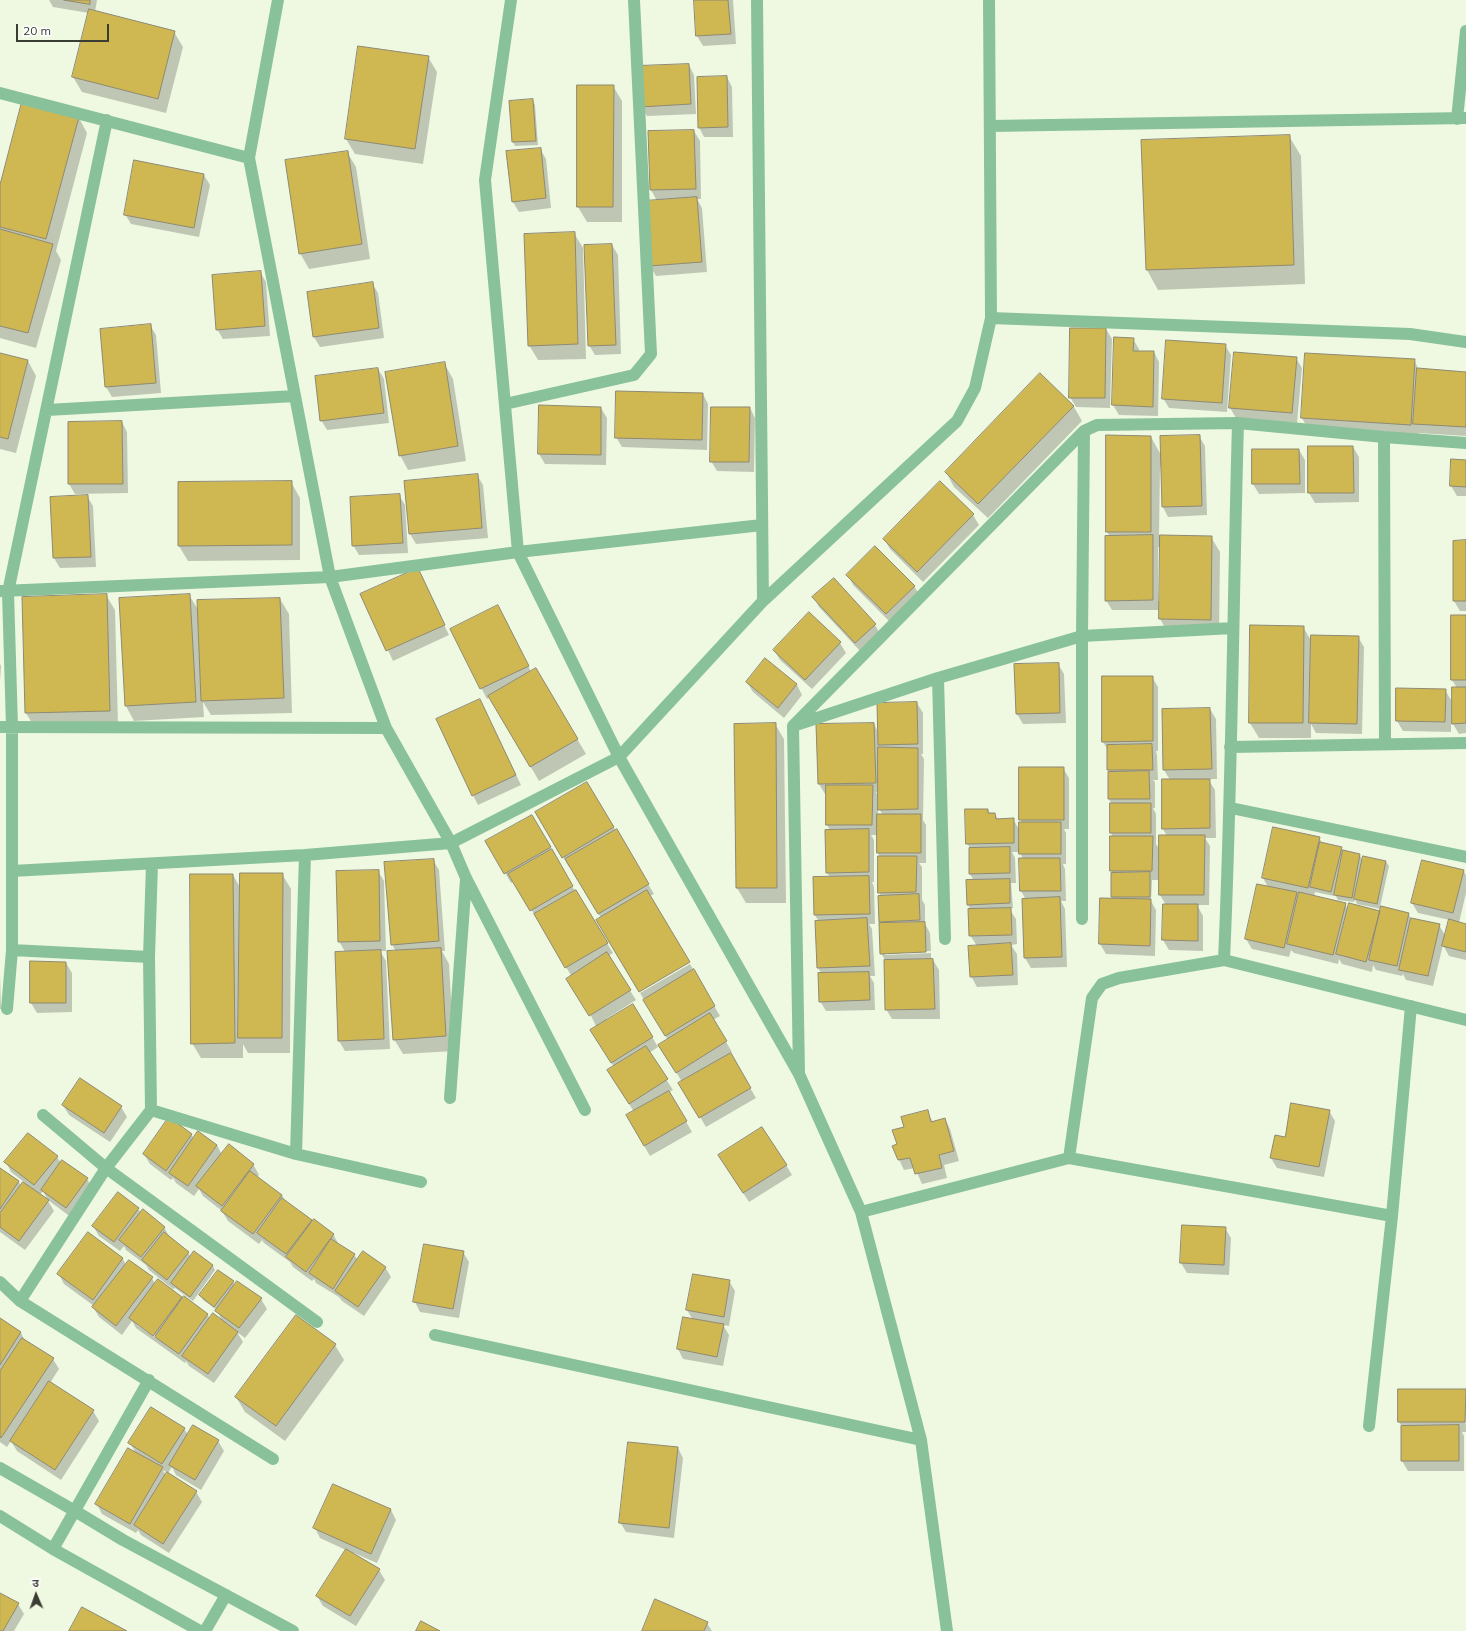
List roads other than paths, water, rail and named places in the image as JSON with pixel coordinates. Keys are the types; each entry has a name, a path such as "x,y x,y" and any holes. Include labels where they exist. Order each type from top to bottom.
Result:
{"street":[{"path":"278,0 249,158 330,577 386,728 451,843 466,878 585,1110"},
{"path":"511,0 485,180 518,552 619,757 799,1074 862,1212 921,1440 947,1631"},
{"path":"505,404 634,375 651,354 634,0"},
{"path":"757,0 763,601"},
{"path":"12,871 305,855 451,843 619,757 763,601 957,421 975,388 991,318 990,0"},
{"path":"991,126 1461,119 1466,31"},
{"path":"0,93 249,158"},
{"path":"7,1009 12,950 12,871 6,727 4,591 47,410 107,120"},
{"path":"991,318 1410,334 1466,342"},
{"path":"47,410 295,396"},
{"path":"1224,960 1231,808 1230,747 1238,423"},
{"path":"799,1074 793,726 1084,431 1097,426 1238,423 1466,443"},
{"path":"1082,919 1084,431"},
{"path":"1384,437 1385,744"},
{"path":"4,591 330,577 518,552 762,525"},
{"path":"793,726 938,678 1082,636 1233,628"},
{"path":"938,678 945,938"},
{"path":"6,727 386,728"},
{"path":"1230,747 1466,742"},
{"path":"1231,808 1466,858"},
{"path":"296,1154 305,855"},
{"path":"20,1301 106,1168 151,1110 150,957 152,864"},
{"path":"450,1098 466,878"},
{"path":"12,950 150,957"},
{"path":"1069,1158 1092,998 1102,984 1119,978 1224,960 1466,1020"},
{"path":"1369,1426 1392,1216 1410,1006"},
{"path":"151,1110 296,1154 421,1182"},
{"path":"43,1115 106,1168 317,1322"},
{"path":"862,1212 1069,1158 1392,1216"},
{"path":"0,1282 20,1301 149,1380 273,1459"},
{"path":"435,1335 921,1440"},
{"path":"53,1550 149,1380"},
{"path":"0,1468 123,1540 293,1631"},
{"path":"0,1516 53,1550 200,1631"},
{"path":"205,1631 226,1595"}]}
